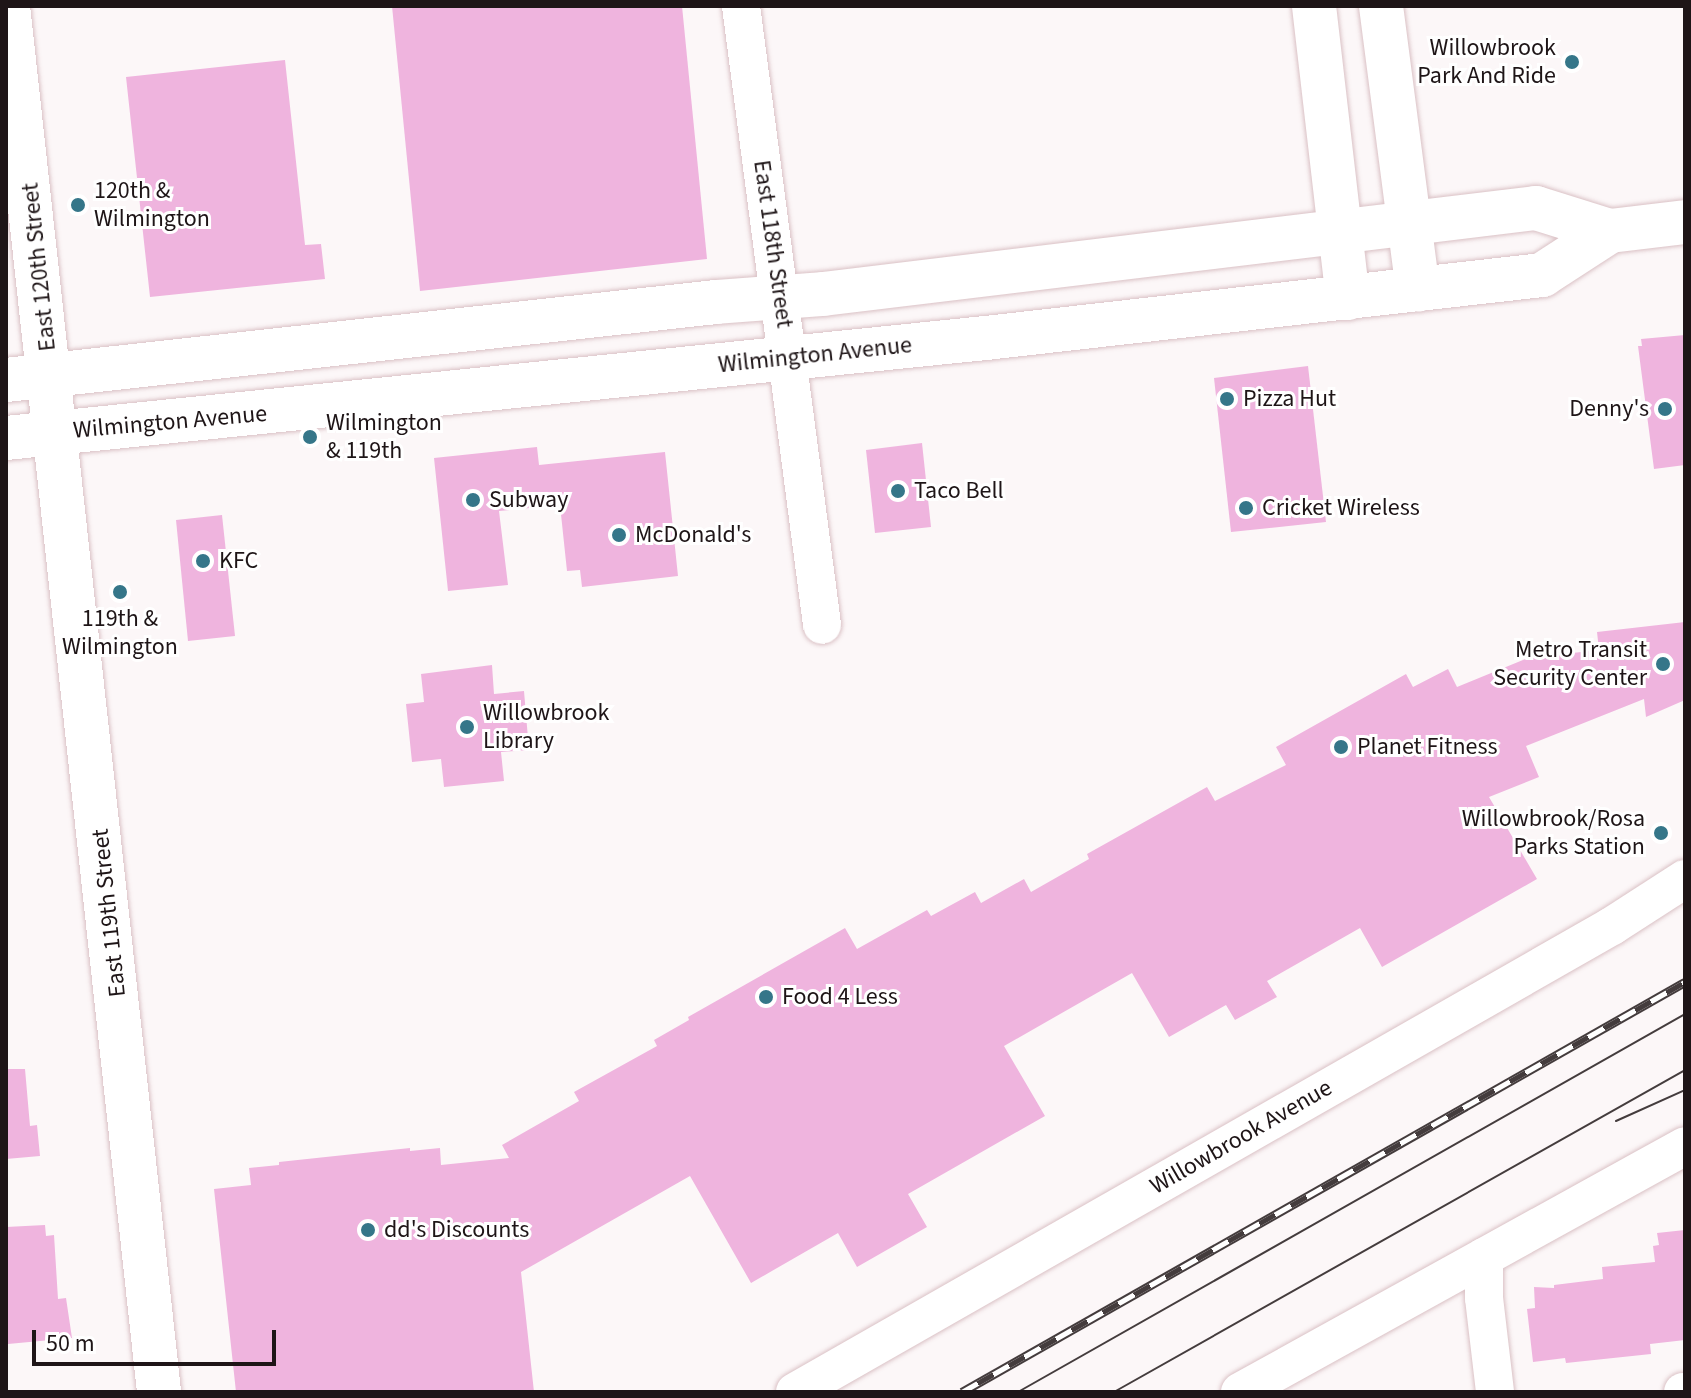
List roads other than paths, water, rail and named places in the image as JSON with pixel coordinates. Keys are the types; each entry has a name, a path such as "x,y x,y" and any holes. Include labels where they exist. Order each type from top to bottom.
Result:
{"main road":[{"name":"East 120th Street","path":"8,6 57,433"},
{"path":"1314,6 1348,298"},
{"path":"1381,6 1418,290"},
{"name":"Wilmington Avenue","path":"6,380 716,302 781,298 1536,208 1610,231 1685,222"},
{"name":"Wilmington Avenue","path":"6,438 788,358 1542,275 1610,231"},
{"name":"East 119th Street","path":"57,433 159,1392"}],"street":[{"name":"East 118th Street","path":"741,6 822,625"},
{"name":"Willowbrook Avenue","path":"795,1392 1612,926 1685,879"},
{"path":"1240,1392 1685,1146"},
{"path":"1484,1257 1484,1298 1495,1392"}],"tram line":[{"path":"1018,1392 1685,1014"},
{"path":"1114,1392 1685,1070"},
{"path":"1616,1121 1685,1090"}],"railway":[{"path":"962,1392 1685,982"}],"place":[{"name":"Willowbrook Park And Ride","path":"1572,62"},
{"name":"120th & Wilmington","path":"78,205"},
{"name":"Pizza Hut","path":"1227,399"},
{"name":"Denny's","path":"1665,409"},
{"name":"Wilmington & 119th","path":"310,437"},
{"name":"Taco Bell","path":"898,491"},
{"name":"Subway","path":"473,500"},
{"name":"Cricket Wireless","path":"1246,508"},
{"name":"McDonald's","path":"619,535"},
{"name":"KFC","path":"203,561"},
{"name":"119th & Wilmington","path":"120,592"},
{"name":"Metro Transit Security Center","path":"1663,664"},
{"name":"Willowbrook Library","path":"467,727"},
{"name":"Planet Fitness","path":"1341,747"},
{"name":"Willowbrook/Rosa Parks Station","path":"1661,833"},
{"name":"Food 4 Less","path":"766,997"},
{"name":"dd's Discounts","path":"368,1230"}]}
